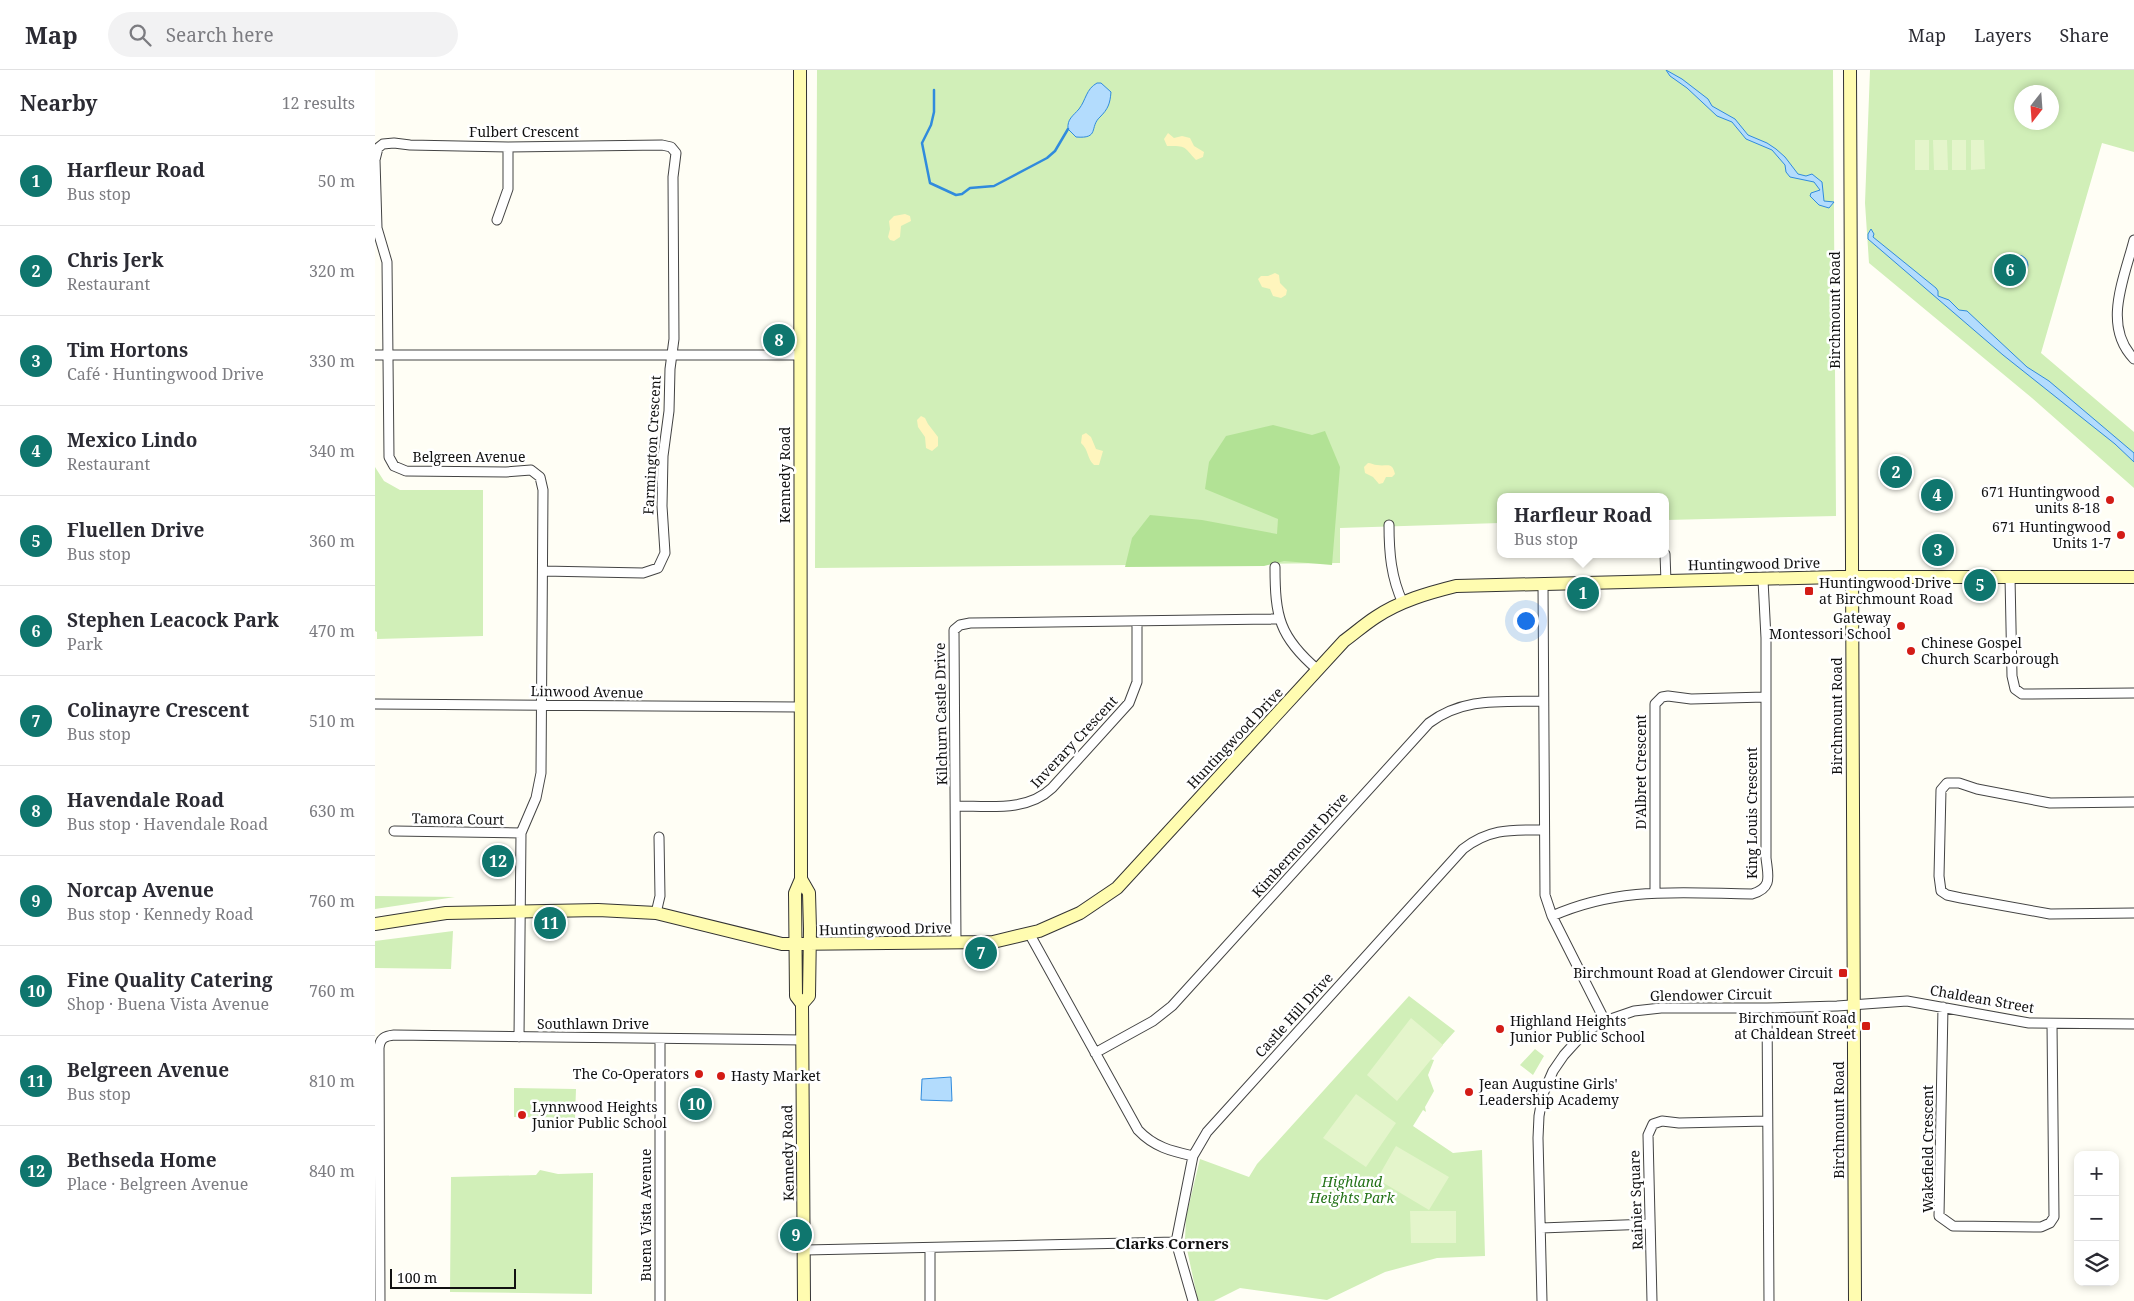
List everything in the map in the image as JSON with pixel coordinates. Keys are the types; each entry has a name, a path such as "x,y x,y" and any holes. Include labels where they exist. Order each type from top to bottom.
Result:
{"main road":[{"name":"Kennedy Road","path":"800,70 799,707 801,879 795,893 795,944 796,996 802,1004 803,1040 804,1301"},
{"name":"Birchmount Road","path":"1849,70 1855,1301"},
{"name":"Huntingwood Drive","path":"375,924 446,913 519,911 656,913 782,944 993,942 1029,933 1080,913 1117,888 1345,641 1376,617 1428,593 1456,586 1543,584 1852,577 2134,577"},
{"name":"Kennedy Road","path":"801,879 809,893 810,945 809,996 802,1004"}],"street":[{"name":"Fulbert Crescent","path":"388,355 387,262 377,228 375,160 378,148 383,144 395,143 409,145 508,147 649,144 662,145 674,149 676,153 673,177 674,339 672,354"},
{"path":"497,220 508,189 508,147"},
{"path":"2134,240 2132,259 2119,298 2117,322 2123,345 2134,360"},
{"name":"Farmington Crescent","path":"543,571 643,573 658,568 662,562 665,553 662,506 663,456 668,427 672,354"},
{"path":"375,355 801,355"},
{"name":"Belgreen Avenue","path":"388,355 389,454 394,466 406,471 506,472 526,470 536,473 540,477 543,490 540,784 521,833 519,1037"},
{"path":"1389,525 1389,552 1395,586 1403,603"},
{"path":"1665,558 1666,582"},
{"path":"1275,567 1278,619 1300,654 1318,670"},
{"path":"2010,577 2011,676 2015,689 2022,694 2134,692"},
{"name":"King Louis Crescent","path":"1552,916 1592,902 1617,896 1655,893 1751,894 1761,891 1767,883 1763,580"},
{"path":"1543,584 1544,885 1547,903 1552,916 1605,1021"},
{"name":"Kilchurn Castle Drive","path":"956,943 957,806 954,630 960,625 970,623 1278,619"},
{"name":"Inverary Crescent","path":"957,806 1011,806 1029,803 1038,800 1053,788 1129,703 1137,682 1137,621"},
{"name":"D'Albret Crescent","path":"1655,893 1655,704 1668,696 1691,699 1765,698"},
{"name":"Kimbermount Drive","path":"1095,1053 1153,1021 1172,1006 1429,723 1451,709 1465,704 1543,701"},
{"name":"Linwood Avenue","path":"375,704 799,707"},
{"path":"2134,802 2050,803 1947,783 1941,790 1939,876 1941,891 1947,895 1961,898 2050,914 2134,913"},
{"name":"Castle Hill Drive","path":"1193,1301 1176,1242 1193,1156 1211,1126 1463,849 1474,840 1497,831 1544,830"},
{"name":"Tamora Court","path":"394,832 521,833"},
{"path":"656,913 660,896 659,837"},
{"path":"1029,933 1138,1130 1157,1146 1193,1156"},
{"name":"Chaldean Street","path":"1855,1005 1907,1001 2029,1023 2134,1024"},
{"name":"Glendower Circuit","path":"1542,1301 1539,1116 1543,1094 1553,1071 1564,1055 1583,1034 1605,1021 1634,1011 1661,1008 1767,1008 1855,1005"},
{"name":"Wakefield Crescent","path":"1943,1007 1939,1216 1953,1226 2041,1227 2049,1223 2054,1217 2052,1024"},
{"path":"1767,1008 1769,1301"},
{"name":"Southlawn Drive","path":"380,1301 379,1042 383,1038 394,1034 803,1040"},
{"name":"Buena Vista Avenue","path":"659,1301 660,1038"},
{"name":"Rainier Square","path":"1652,1301 1648,1135 1653,1124 1662,1121 1767,1121"},
{"path":"1541,1228 1650,1224"},
{"path":"805,1250 1176,1242"},
{"path":"930,1248 930,1301"}],"green space":[{"path":"817,70 1833,70 1836,516 1669,520 1669,493 1497,493 1497,523 1340,528 1340,563 815,568"},
{"path":"1870,70 2134,70 2134,152 2102,143 2041,353 2134,432 2134,488 2032,398 1869,263 1865,203"},
{"path":"1915,140 1929,140 1929,170 1915,170"},
{"path":"1933,140 1947,140 1948,170 1934,170"},
{"path":"1952,140 1966,140 1966,170 1952,170"},
{"path":"1971,140 1984,140 1985,169 1971,170"},
{"path":"1273,425 1312,435 1325,431 1340,467 1332,565 1284,561 1264,566 1125,567 1132,538 1150,515 1202,520 1277,534 1278,519 1205,489 1209,462 1226,436"},
{"path":"375,467 384,481 400,490 483,490 483,636 377,639 377,632 375,631"},
{"path":"375,896 455,897 375,909"},
{"path":"453,931 451,969 375,968 375,941"},
{"name":"Highland Heights Park","path":"1409,996 1455,1031 1430,1059 1434,1060 1428,1075 1434,1091 1425,1107 1426,1112 1423,1110 1413,1126 1453,1153 1482,1150 1485,1256 1437,1258 1385,1272 1327,1300 1240,1288 1214,1301 1198,1301 1185,1240 1186,1217 1200,1159 1249,1177 1257,1164"},
{"path":"1411,1018 1443,1045 1397,1101 1367,1075"},
{"path":"1535,1049 1544,1056 1533,1075 1520,1065"},
{"path":"514,1088 576,1089 575,1118 514,1117"},
{"path":"1356,1094 1396,1123 1366,1167 1323,1138"},
{"path":"1396,1146 1449,1177 1429,1210 1377,1179"},
{"path":"540,1170 558,1174 593,1173 592,1294 450,1292 451,1177 536,1175"},
{"path":"1410,1211 1456,1211 1456,1243 1411,1243"}],"sand":[{"path":"1168,133 1174,138 1182,136 1190,138 1194,146 1204,152 1203,157 1196,160 1184,148 1167,146 1164,139"},
{"path":"905,214 910,216 911,221 901,226 900,237 894,241 890,240 888,237 889,221 894,216"},
{"path":"1275,273 1279,275 1280,283 1287,290 1286,295 1281,298 1273,296 1270,289 1262,287 1258,279 1261,276"},
{"path":"921,416 925,418 938,437 938,446 932,451 926,448 925,437 918,427 917,420"},
{"path":"1086,433 1091,437 1096,449 1103,451 1099,465 1092,463 1081,443 1082,435"},
{"path":"1368,463 1389,465 1395,474 1392,477 1386,477 1383,483 1379,484 1373,477 1365,473 1364,467"}],"water":[{"path":"1666,70 1682,79 1708,99 1712,106 1735,119 1748,135 1776,149 1798,174 1806,176 1812,174 1822,182 1824,201 1834,202 1829,208 1819,205 1810,196 1811,193 1820,190 1814,182 1790,177 1786,172 1785,165 1772,150 1746,139 1732,122 1717,116 1687,88 1670,76"},
{"path":"1101,83 1111,92 1108,106 1097,121 1091,134 1076,137 1068,129 1068,123 1081,106 1093,85"},
{"path":"1871,229 1874,234 1873,237 1936,288 1938,296 1949,300 1959,310 1967,311 2027,367 2049,381 2134,453 2134,462 2115,444 2003,355 1868,239"},
{"path":"2014,255 2022,255 2028,261 2028,269 2022,275 2014,275 2008,269 2008,261"},
{"path":"951,1077 952,1101 921,1100 922,1079"}],"waterway":[{"path":"934,90 934,112 931,125 922,143 930,183 956,195 962,194 970,188 994,186 1047,158 1055,151 1068,129"}],"place":[{"name":"Stephen Leacock Park","path":"2010,270"},
{"name":"Havendale Road","path":"779,340"},
{"name":"Chris Jerk","path":"1896,472"},
{"name":"Mexico Lindo","path":"1937,495"},
{"name":"671 Huntingwood units 8-18","path":"2110,500"},
{"name":"671 Huntingwood Units 1-7","path":"2121,535"},
{"name":"Tim Hortons","path":"1938,550"},
{"name":"Fluellen Drive","path":"1980,585"},
{"name":"Huntingwood Drive at Birchmount Road","path":"1809,591"},
{"name":"Harfleur Road","path":"1583,593"},
{"name":"Gateway Montessori School","path":"1901,626"},
{"name":"Chinese Gospel Church Scarborough","path":"1911,651"},
{"name":"Bethseda Home","path":"498,861"},
{"name":"Belgreen Avenue","path":"550,923"},
{"name":"Colinayre Crescent","path":"981,953"},
{"name":"Birchmount Road at Glendower Circuit","path":"1843,973"},
{"name":"Birchmount Road at Chaldean Street","path":"1866,1026"},
{"name":"Highland Heights Junior Public School","path":"1500,1029"},
{"name":"The Co-Operators","path":"699,1074"},
{"name":"Hasty Market","path":"721,1076"},
{"name":"Jean Augustine Girls' Leadership Academy","path":"1469,1092"},
{"name":"Fine Quality Catering","path":"696,1104"},
{"name":"Lynnwood Heights Junior Public School","path":"522,1115"},
{"name":"Norcap Avenue","path":"796,1235"}],"district":[{"name":"Clarks Corners","path":"1172,1244"}]}
